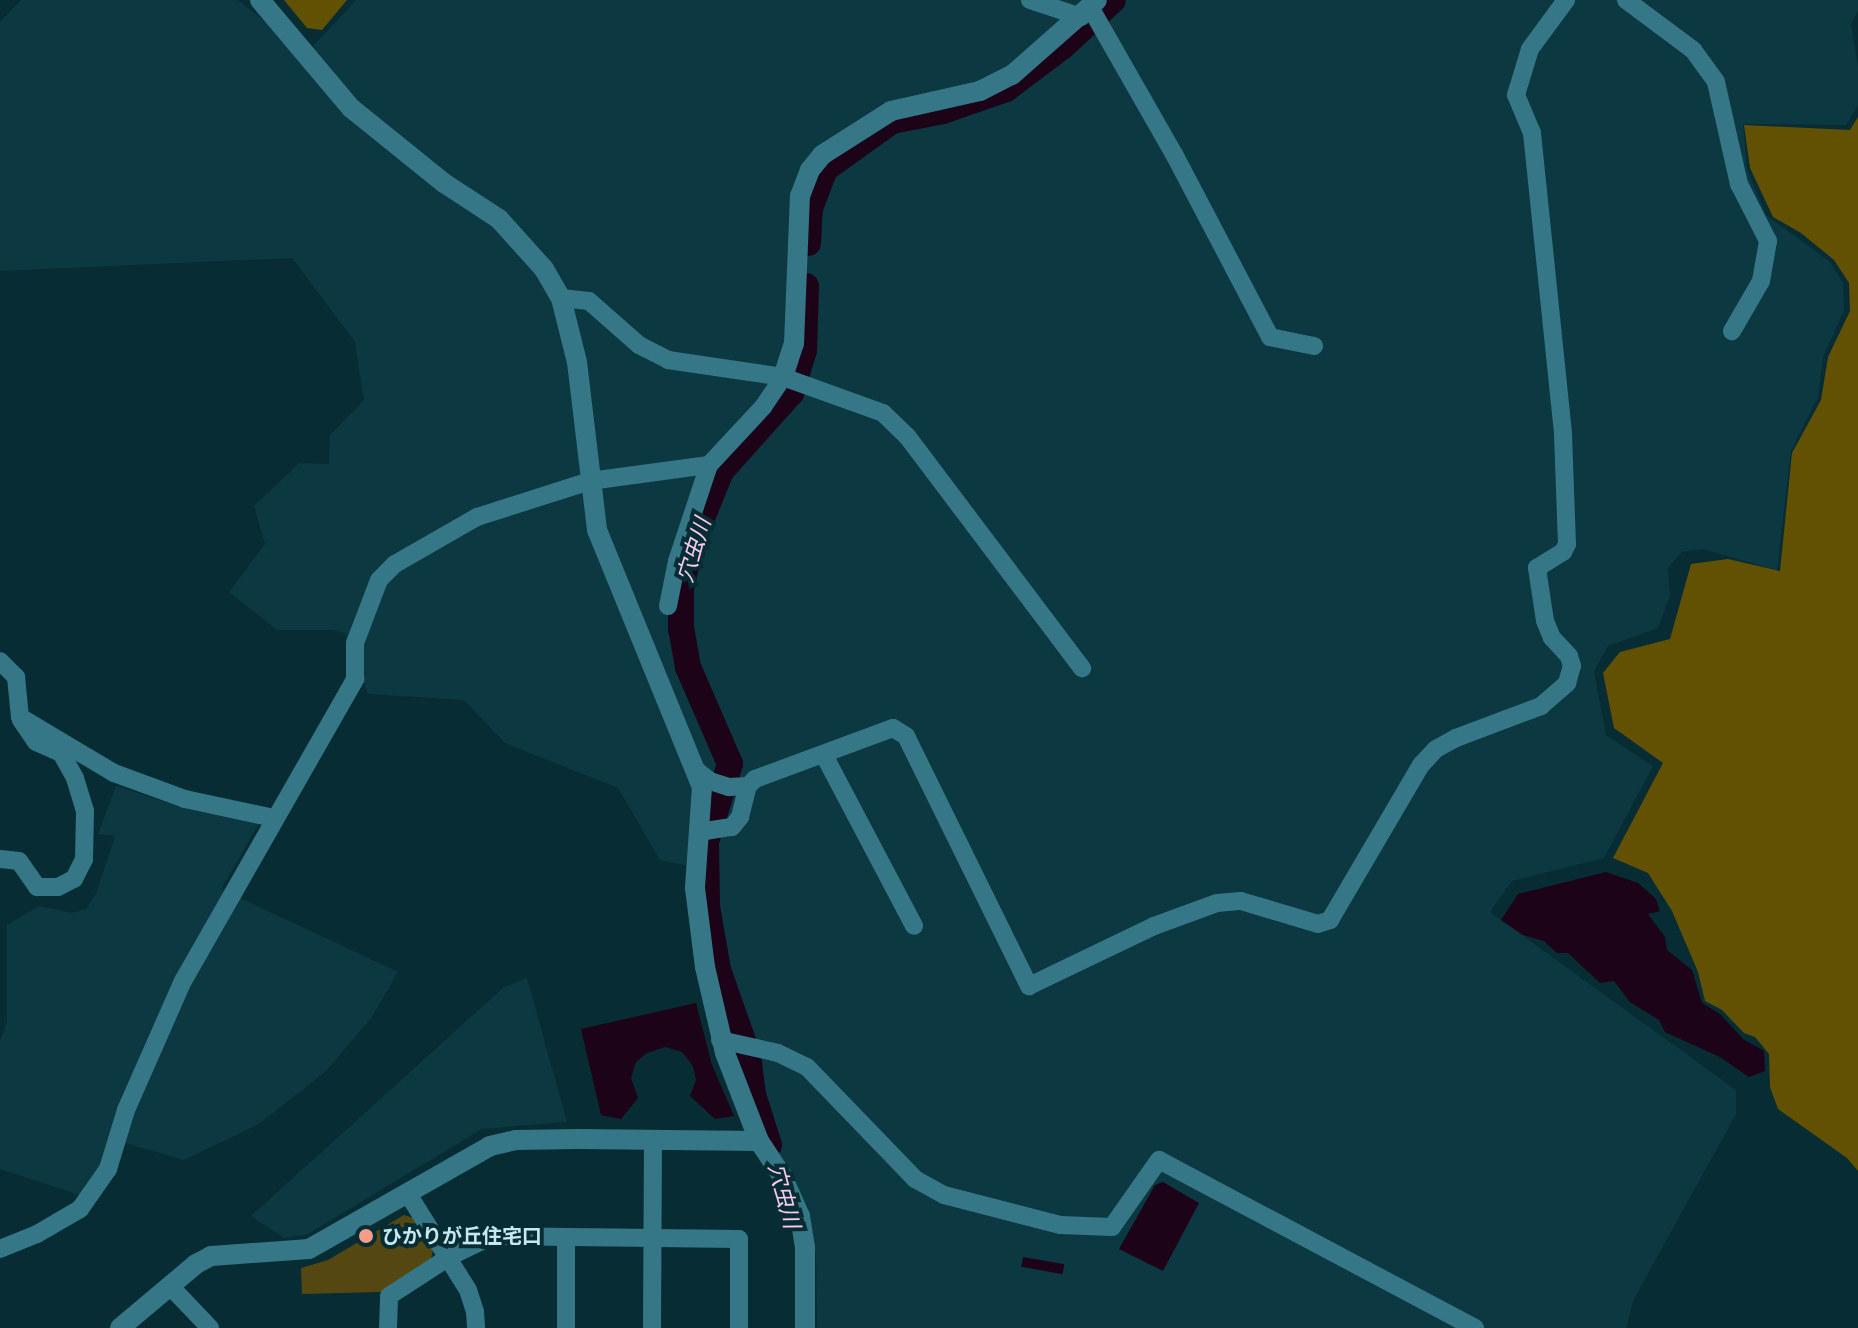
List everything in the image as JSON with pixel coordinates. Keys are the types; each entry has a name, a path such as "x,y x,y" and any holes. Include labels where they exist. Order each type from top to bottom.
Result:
{"street":[{"path":"260,0 351,108 444,183 499,219 544,269 561,298 577,362 597,530 702,787 695,888 720,1040 759,1141 782,1176 800,1216 805,1247 805,1328"},
{"path":"1030,0 1090,8"},
{"path":"699,832 732,827 740,817 748,786 755,779 893,728 906,736 1029,986 1154,926 1217,903 1241,901 1277,909 1318,924 1330,920 1429,757 1456,738 1541,706 1567,683 1572,666 1569,656 1552,638 1545,621 1537,568 1563,552 1567,544 1563,433 1532,133 1516,95 1530,49 1566,0"},
{"path":"1626,0 1693,50 1716,82 1739,184 1768,241 1761,281 1732,331"},
{"path":"1090,8 1270,337 1314,346"},
{"path":"668,606 677,561 709,465 763,407 783,377 794,344 800,196 810,170 822,155 891,111 980,91 1012,75 1090,8"},
{"path":"561,298 589,301 639,345 668,360 783,377 883,413 907,436 1082,668"},
{"path":"0,1249 37,1234 80,1209 108,1169 126,1110 183,981 355,679 355,643 379,580 395,564 477,517 590,481 709,465"},
{"path":"0,661 16,677 20,717 36,742 61,753 75,778 85,811 84,859 74,879 58,887 37,887 19,861 0,859"},
{"path":"20,717 140,785 185,799 274,818"},
{"path":"824,755 914,926"},
{"path":"696,770 719,784 748,786"},
{"path":"720,1040 778,1053 807,1067 915,1179 944,1195 1060,1225 1112,1227 1154,1161 1159,1160 1475,1328"},
{"path":"120,1328 211,1256 309,1249 490,1146 516,1140 759,1141"},
{"path":"652,1328 653,1140"},
{"path":"408,1194 468,1290 476,1328"},
{"path":"388,1328 389,1296 449,1257 492,1236 739,1239 739,1328"},
{"path":"566,1237 566,1328"},
{"path":"170,1286 210,1328"}],"shaded area":[{"path":"21,0 238,0 306,54 356,0 1858,0 1858,11 1851,24 1858,66 1858,106 1846,125 1743,124 1747,169 1766,215 1829,261 1843,282 1844,311 1823,357 1818,397 1791,451 1777,570 1702,549 1682,552 1668,568 1670,596 1658,628 1608,646 1594,671 1606,735 1653,766 1604,858 1512,881 1490,912 1736,1090 1736,1114 1634,1299 1626,1328 817,1328 816,1256 808,1208 771,1138 756,1098 750,1054 723,984 708,870 660,860 618,788 505,743 464,700 368,694 345,633 332,630 277,630 229,592 265,544 254,506 299,463 329,464 330,435 364,400 355,342 292,258 0,271 0,22"},
{"path":"284,0 347,0 322,30 307,28"},
{"path":"1858,117 1858,1171 1847,1158 1778,1109 1770,1087 1769,1054 1755,1037 1744,1033 1722,1010 1705,1001 1698,972 1672,911 1648,873 1613,858 1663,763 1614,728 1603,673 1620,652 1670,639 1691,564 1728,559 1780,571 1792,453 1821,400 1828,357 1850,311 1849,283 1834,260 1801,233 1773,217 1750,168 1744,125 1850,130"},
{"path":"116,786 187,809 260,822 221,889 398,972 372,1017 325,1072 259,1124 184,1160 118,1141 89,1198 0,1169 0,1040 7,1022 7,925 39,906 72,913 86,909 96,894 115,836 98,834"},
{"path":"1606,872 1638,883 1656,899 1660,911 1648,914 1665,937 1667,950 1692,970 1702,1003 1720,1014 1743,1039 1764,1051 1765,1071 1749,1077 1720,1057 1665,1032 1659,1020 1630,1002 1614,981 1600,983 1568,953 1557,953 1544,941 1523,935 1501,920 1518,894"},
{"path":"527,978 567,1122 482,1129 308,1234 284,1238 251,1216 504,987"},
{"path":"696,1003 712,1065 734,1116 715,1119 690,1096 696,1080 693,1066 682,1052 665,1047 647,1053 636,1062 631,1078 638,1098 621,1119 601,1115 581,1029"},
{"path":"1163,1182 1199,1203 1163,1271 1119,1249 1155,1185"},
{"path":"404,1215 413,1218 433,1251 430,1262 381,1292 302,1294 301,1268 328,1260"},
{"path":"1023,1257 1064,1264 1063,1274 1021,1267"}],"waterway":[{"name":"穴虫川","path":"808,243 810,208 825,169 892,121 943,111 1006,89 1062,47 1113,0"},
{"name":"穴虫川","path":"769,1145 753,1095 748,1055 718,970 707,906 706,842 730,764 688,667 681,629 681,589 689,550 721,471 791,393 804,350 806,286"}],"place":[{"name":"ひかりが丘住宅口","path":"366,1236"}]}
